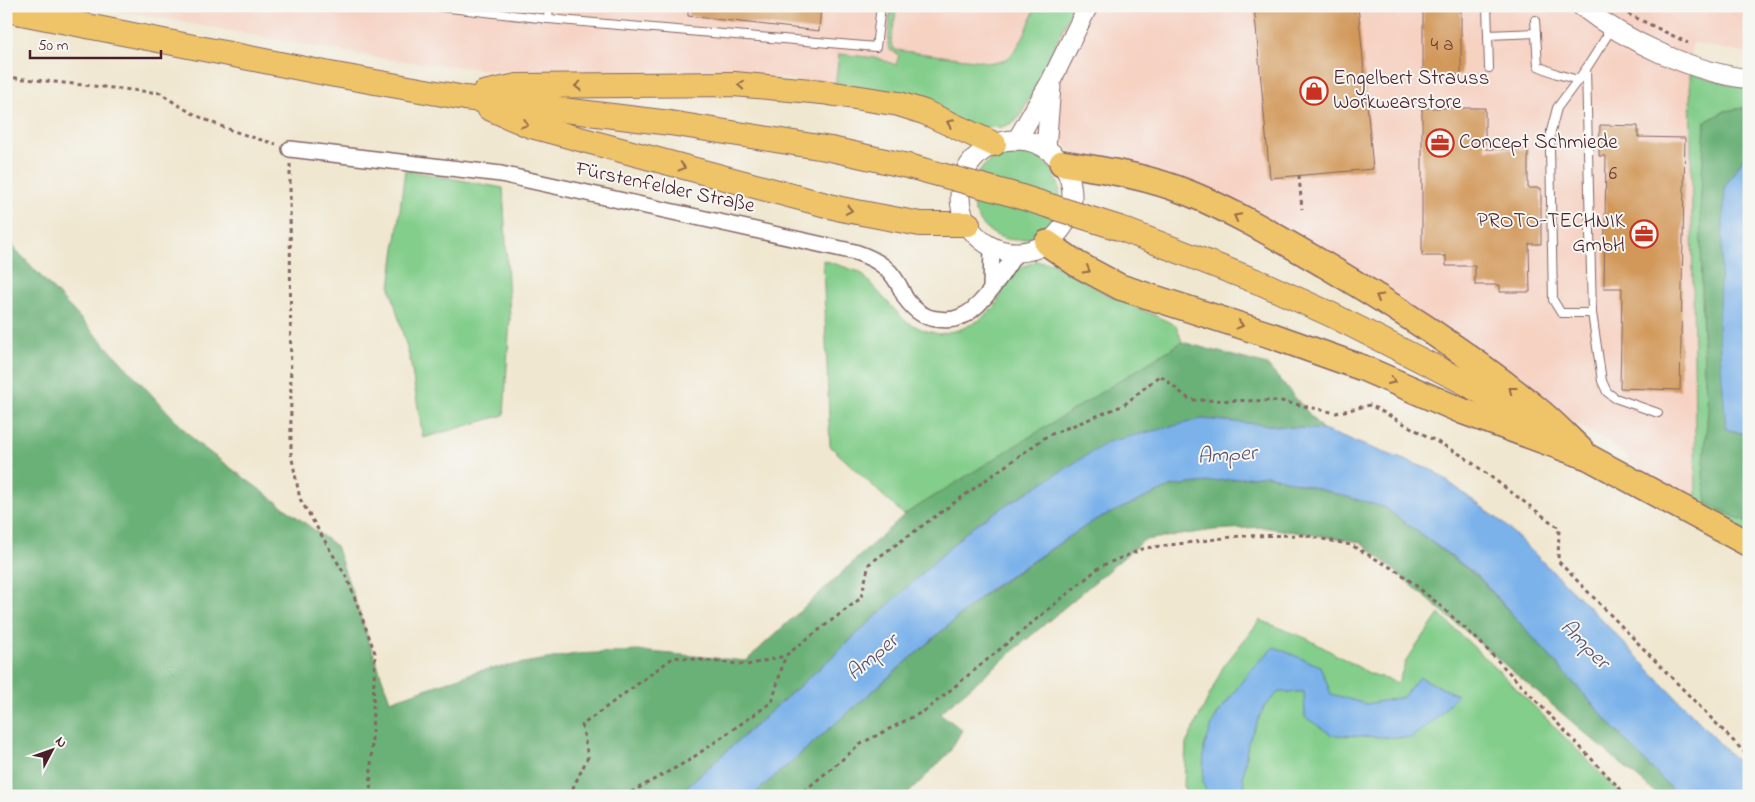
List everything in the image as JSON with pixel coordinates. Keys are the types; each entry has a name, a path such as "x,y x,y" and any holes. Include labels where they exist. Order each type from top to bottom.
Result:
{"highway":[{"path":"1054,156 1129,174 1190,194 1297,249 1394,306 1473,360 1540,411 1588,457"},
{"path":"1047,243 1077,264 1120,287 1273,336 1363,368 1462,411 1588,457 1749,544"}],"main road":[{"path":"6,10 330,74 465,98 670,123 831,150 912,167 1015,195 1120,228 1266,285 1332,315 1466,383 1588,457"},
{"path":"465,98 517,86 734,84 822,92 899,104 942,120 994,144"},
{"path":"465,98 530,126 841,209 920,224 968,224"}],"street":[{"path":"1017,140 1051,81 1088,6"},
{"path":"1581,6 1612,28 1682,62 1749,79"},
{"path":"1051,81 1054,156"},
{"path":"1017,140 1032,142 1054,156 1070,179 1072,198 1069,215 1060,231 1047,243 1032,250 1017,252 992,246 978,237 968,224 962,206 961,188 967,170 978,155 994,144 1017,140"},
{"name":"Fürstenfelder Straße","path":"291,149 501,174 855,252 873,258 887,269 896,280 906,299 916,310 931,318 943,320 960,318 975,308 1017,252"},
{"path":"991,288 992,246"}],"lane":[{"path":"432,6 548,19 876,47 881,6"},
{"path":"548,19 549,6"},
{"path":"1486,6 1489,68"},
{"path":"1535,20 1538,66 1578,80"},
{"path":"1592,313 1561,313 1553,300 1551,131 1558,108 1612,28"},
{"path":"1488,35 1536,33"},
{"path":"1586,69 1592,313 1602,382 1607,392 1615,398 1658,413"}],"path":[{"path":"1622,11 1696,47"},
{"path":"6,77 161,93 176,104 202,118 245,136 291,149 291,454 300,499 348,580 375,653 370,796"},
{"path":"1299,176 1302,209"},
{"path":"569,796 588,757 582,725 674,658 747,665 785,656 861,598 870,564 1047,436 1124,405 1160,375 1190,400 1281,401 1336,413 1370,405 1463,456 1559,528 1558,560 1749,757"},
{"path":"798,796 862,743 926,710 1101,566 1144,548 1240,536 1304,535 1351,546 1399,572 1478,640 1627,796"},
{"path":"624,796 688,761 772,702 785,656"}],"shaded area":[{"path":"104,6 1749,6 1749,54 1693,43 1690,55 1696,506 1652,478 1612,445 1548,407 1310,247 1079,158 1065,145 1056,129 832,85 713,71 500,71 385,59 121,11"}],"green space":[{"path":"891,6 897,6 891,42 895,50 993,63 1011,55 1018,47 1036,6 1073,6 1043,73 1021,114 1015,122 1002,127 985,128 835,87 839,54 877,58 896,65 899,55 890,50 888,45"},
{"path":"1690,74 1749,89 1749,107 1725,111 1705,122 1702,314 1704,370 1708,408 1707,502 1749,524 1749,534 1696,506"},
{"path":"1749,107 1749,150 1725,186 1726,429 1749,435 1749,524 1707,503 1703,475 1708,408 1704,370 1700,209 1705,122 1725,111"},
{"path":"1016,152 1033,156 1047,165 1056,179 1060,196 1056,213 1047,227 1033,236 1016,240 999,236 985,227 976,213 972,196 976,179 985,165 999,156"},
{"path":"405,170 503,188 510,318 504,415 423,438 410,359 390,287"},
{"path":"6,239 197,443 336,546 390,701 478,671 576,654 639,651 746,661 904,515 1182,342 1267,365 1323,430 1202,419 973,526 842,648 674,796 6,796"},
{"path":"823,260 860,272 905,321 921,329 939,334 959,330 978,321 995,307 1005,286 1017,269 1036,261 1053,263 1102,292 1176,325 1182,342 1083,406 904,515 830,446"},
{"path":"1268,475 1384,507 1478,577 1678,796 1659,796 1361,542 1262,527 1214,530 1144,540 940,713 962,730 949,753 908,794 865,793 862,796 752,796 986,593 1093,521 1172,486"},
{"path":"1439,614 1502,674 1623,796 1187,796 1184,786 1186,744 1223,667 1260,620 1308,639 1369,673 1398,683 1406,661"}],"water":[{"path":"1749,150 1749,435 1726,429 1718,325 1725,186"},
{"name":"Amper","path":"1202,419 1323,430 1434,471 1503,523 1597,615 1749,774 1749,796 1678,796 1624,739 1478,576 1384,507 1268,475 1172,486 1095,520 990,589 752,796 674,796 842,648 973,526 1108,442"},
{"path":"1274,647 1320,666 1331,694 1366,704 1403,697 1419,677 1457,695 1437,718 1411,738 1332,735 1305,717 1304,692 1279,692 1264,707 1248,742 1243,778 1248,796 1208,796 1203,783 1204,747 1215,718 1251,669"}],"building":[{"path":"688,6 821,6 819,31 688,16"},
{"name":"Engelbert Strauss Workwearstore","path":"1254,6 1358,6 1373,169 1270,178"},
{"path":"1423,6 1461,6 1461,75 1423,75"},
{"path":"1422,108 1485,108 1485,149 1528,149 1528,188 1541,188 1541,244 1529,244 1530,292 1500,292 1500,285 1475,285 1475,266 1446,266 1446,256 1422,256"},
{"path":"1600,125 1638,126 1638,137 1685,138 1680,390 1620,388 1622,288 1604,288 1606,156 1599,156"}],"place":[{"name":"Engelbert Strauss Workwearstore","path":"1314,91"},
{"name":"Concept Schmiede","path":"1440,143"},
{"name":"PROTO-TECHNIK GmbH","path":"1644,234"}]}
